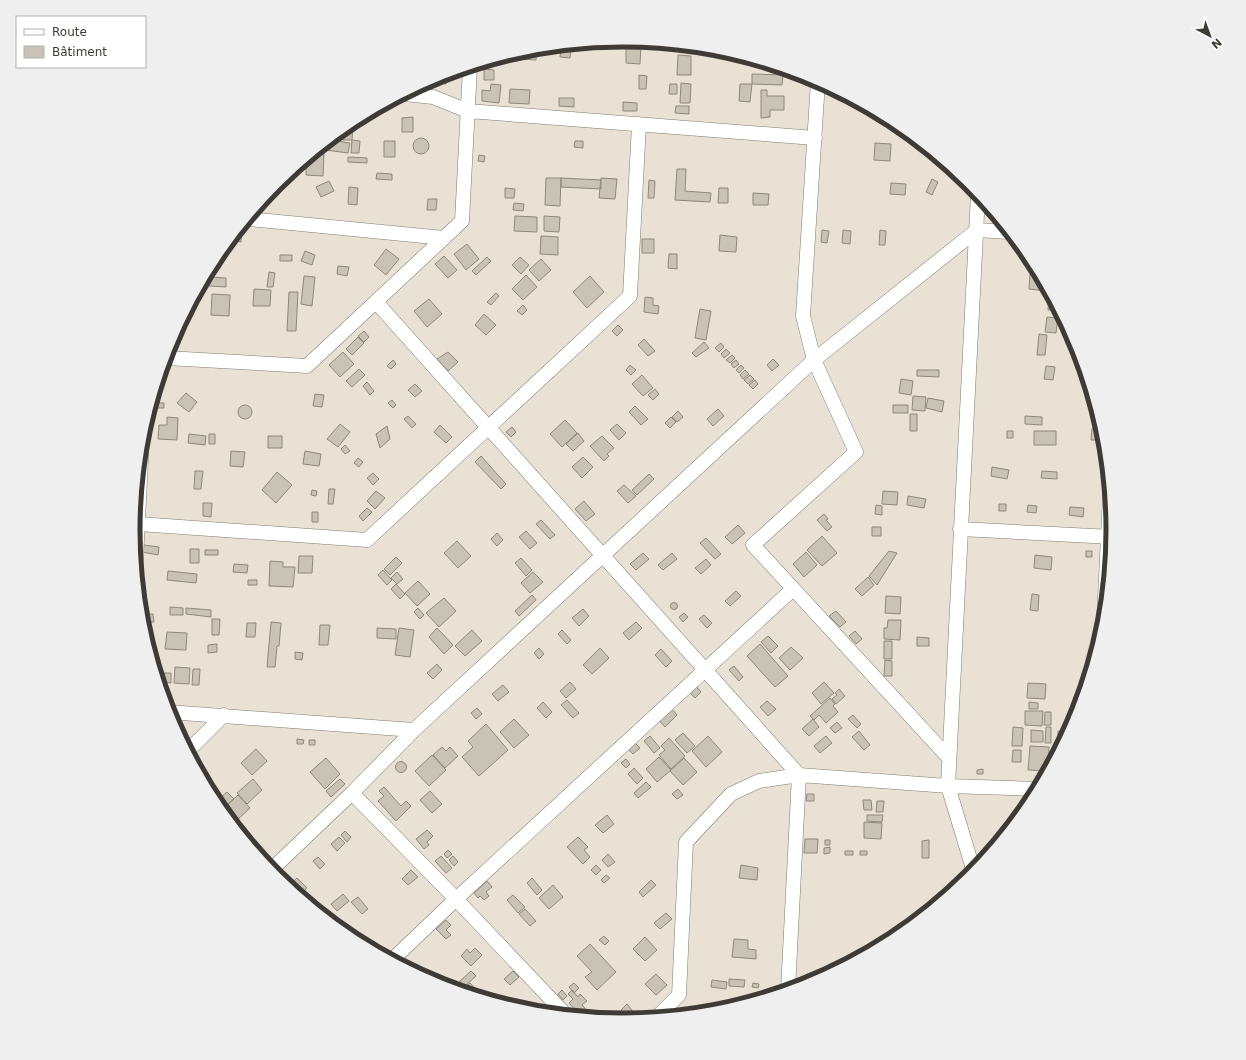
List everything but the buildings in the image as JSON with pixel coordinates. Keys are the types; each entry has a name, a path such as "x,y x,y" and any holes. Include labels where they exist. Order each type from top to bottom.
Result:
{"street":[{"path":"172,358 307,366 462,221 470,72"},
{"path":"817,88 803,316 814,360 856,452 753,546 949,758"},
{"path":"414,95 433,97 468,111 814,138"},
{"path":"140,524 367,540 630,296 640,124"},
{"path":"972,864 948,786 978,203"},
{"path":"254,220 444,238"},
{"path":"276,866 352,793 414,730 814,360 977,230 1002,232"},
{"path":"376,302 799,775 788,983"},
{"path":"960,529 1106,537"},
{"path":"396,956 456,899 793,589"},
{"path":"176,712 414,730"},
{"path":"192,747 224,715"},
{"path":"662,1011 679,995 686,842 731,794 759,781 799,775 948,786 1031,789"},
{"path":"352,793 456,899 560,1009"}]}
